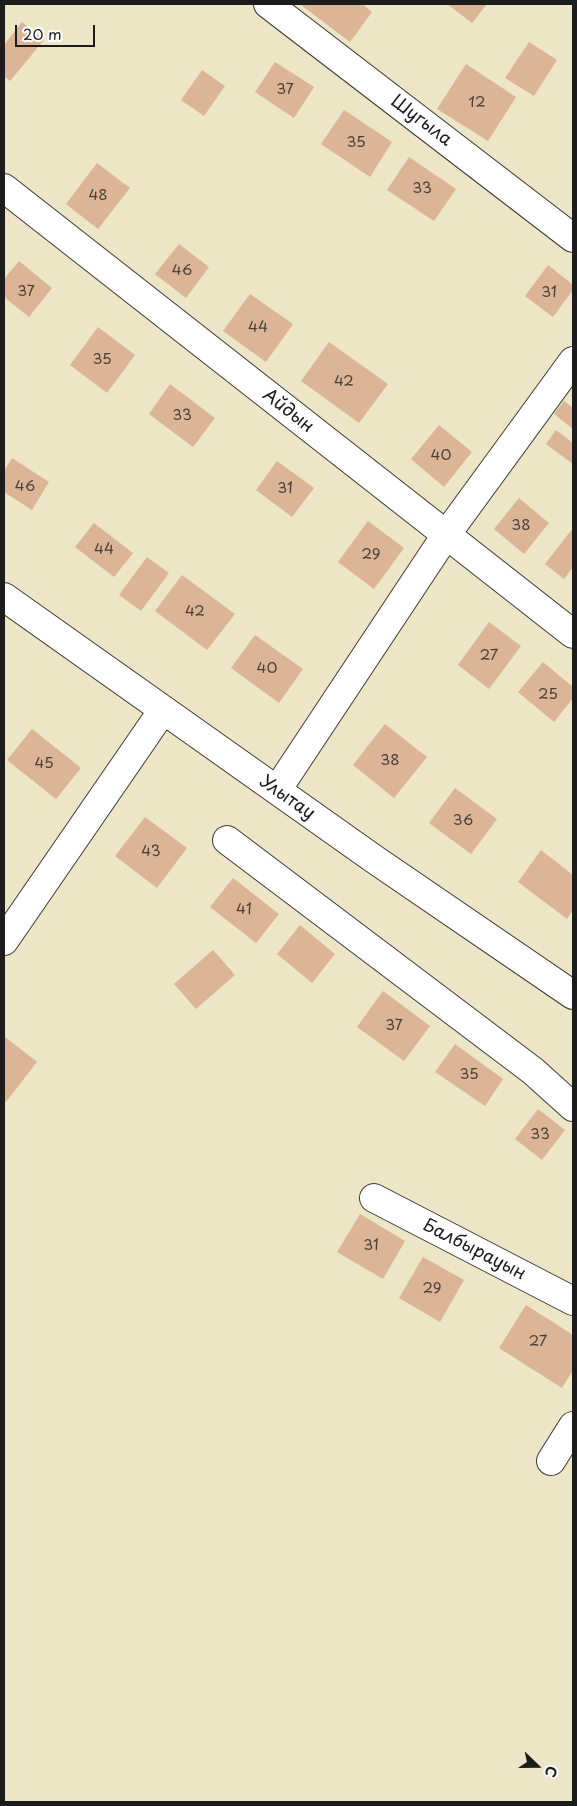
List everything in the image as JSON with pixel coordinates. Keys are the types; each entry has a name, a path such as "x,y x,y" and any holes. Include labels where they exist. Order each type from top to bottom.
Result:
{"street":[{"name":"Шугыла","path":"268,4 573,238"},
{"name":"Айдын","path":"4,188 573,634"},
{"path":"277,790 446,535 573,361"},
{"name":"Улытау","path":"4,596 277,790 573,995"},
{"path":"4,941 163,710"},
{"path":"227,840 525,1065 573,1107"},
{"name":"Балбырауын","path":"374,1198 573,1301"},
{"path":"551,1461 573,1426"}],"building":[{"path":"302,4 362,4 372,12 350,42"},
{"path":"447,4 487,4 472,23"},
{"path":"22,22 44,40 10,81 4,76 4,45"},
{"path":"529,42 557,60 534,96 505,78"},
{"path":"275,62 314,87 294,118 255,92"},
{"path":"466,64 516,97 488,141 437,109"},
{"path":"202,70 225,86 204,116 181,100"},
{"path":"344,110 392,142 370,177 321,144"},
{"path":"409,157 456,189 434,221 387,190"},
{"path":"97,163 130,188 98,229 66,204"},
{"path":"179,244 209,267 186,298 155,274"},
{"path":"19,261 52,288 29,317 4,297 4,279"},
{"path":"548,265 573,285 573,290 553,317 525,296"},
{"path":"250,294 293,324 266,362 223,331"},
{"path":"98,327 135,355 107,393 70,365"},
{"path":"329,342 388,384 359,423 301,381"},
{"path":"170,384 215,418 193,447 149,414"},
{"path":"564,401 573,408 573,429 554,414"},
{"path":"439,425 472,452 444,487 411,459"},
{"path":"556,430 573,443 573,464 546,444"},
{"path":"12,458 49,482 32,510 4,492 4,471"},
{"path":"277,461 314,488 292,517 256,490"},
{"path":"519,498 549,523 524,554 494,529"},
{"path":"368,521 404,548 374,589 338,562"},
{"path":"94,523 133,553 114,577 75,547"},
{"path":"573,528 573,567 564,579 545,564"},
{"path":"147,557 169,573 141,611 119,595"},
{"path":"182,575 235,614 207,650 155,611"},
{"path":"489,622 521,646 489,689 458,665"},
{"path":"255,635 303,669 279,703 231,668"},
{"path":"543,662 573,687 573,698 554,722 518,692"},
{"path":"385,724 427,757 394,798 353,765"},
{"path":"32,729 81,768 56,799 7,760"},
{"path":"455,788 497,819 471,854 429,823"},
{"path":"145,817 187,848 157,888 115,856"},
{"path":"541,850 573,875 573,910 567,919 518,882"},
{"path":"233,878 279,914 256,943 210,907"},
{"path":"300,925 335,954 312,983 277,954"},
{"path":"213,950 235,975 196,1009 174,984"},
{"path":"383,991 430,1026 404,1061 357,1027"},
{"path":"4,1036 37,1062 6,1102 4,1100"},
{"path":"455,1044 503,1079 485,1106 435,1072"},
{"path":"538,1109 565,1130 542,1160 515,1139"},
{"path":"360,1214 405,1241 383,1279 337,1252"},
{"path":"423,1257 464,1280 440,1322 399,1298"},
{"path":"526,1305 573,1335 573,1370 562,1388 499,1348"}]}
